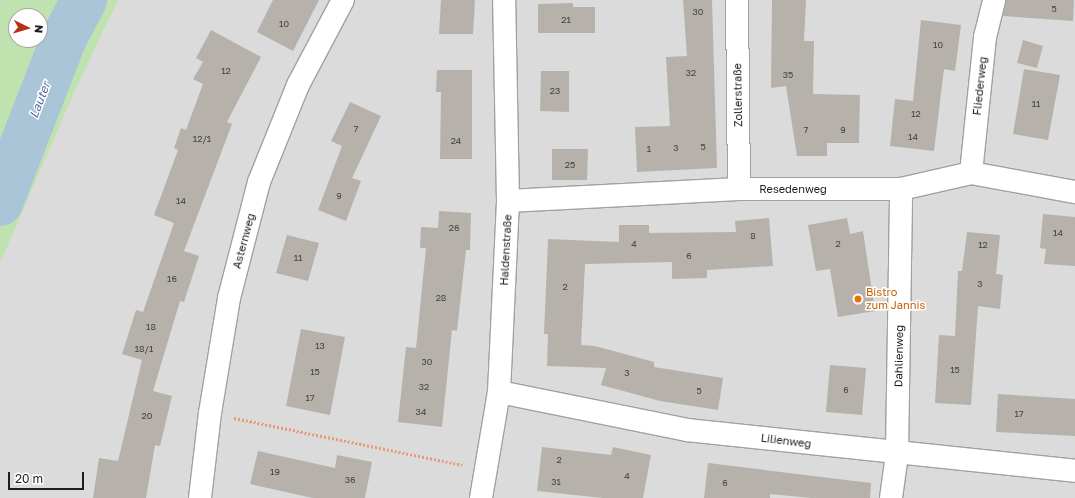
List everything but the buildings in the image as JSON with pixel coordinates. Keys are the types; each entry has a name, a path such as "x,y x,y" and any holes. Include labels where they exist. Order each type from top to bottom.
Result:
{"street":[{"name":"Asternweg","path":"200,498 210,413 228,298 259,182 298,85 343,0"},
{"name":"Haldenstraße","path":"481,498 487,470 499,392 508,201 504,0"},
{"name":"Zollerstraße","path":"737,0 739,189"},
{"name":"Fliederweg","path":"971,173 985,38 994,0"},
{"name":"Resedenweg","path":"508,201 739,189 901,189 971,173 1075,192"},
{"name":"Dahlienweg","path":"891,498 897,454 901,189"},
{"name":"Lilienweg","path":"499,392 687,430 897,454 1075,472"}],"path":[{"path":"210,413 487,470"}],"shaded area":[{"path":"0,0 1075,0 1075,498 0,498"}],"green space":[{"path":"0,0 118,0 76,88 0,263"}],"waterway":[{"name":"Lauter","path":"0,203 64,38 84,0"}],"place":[{"name":"Bistro zum Jannis","path":"858,299"}]}
